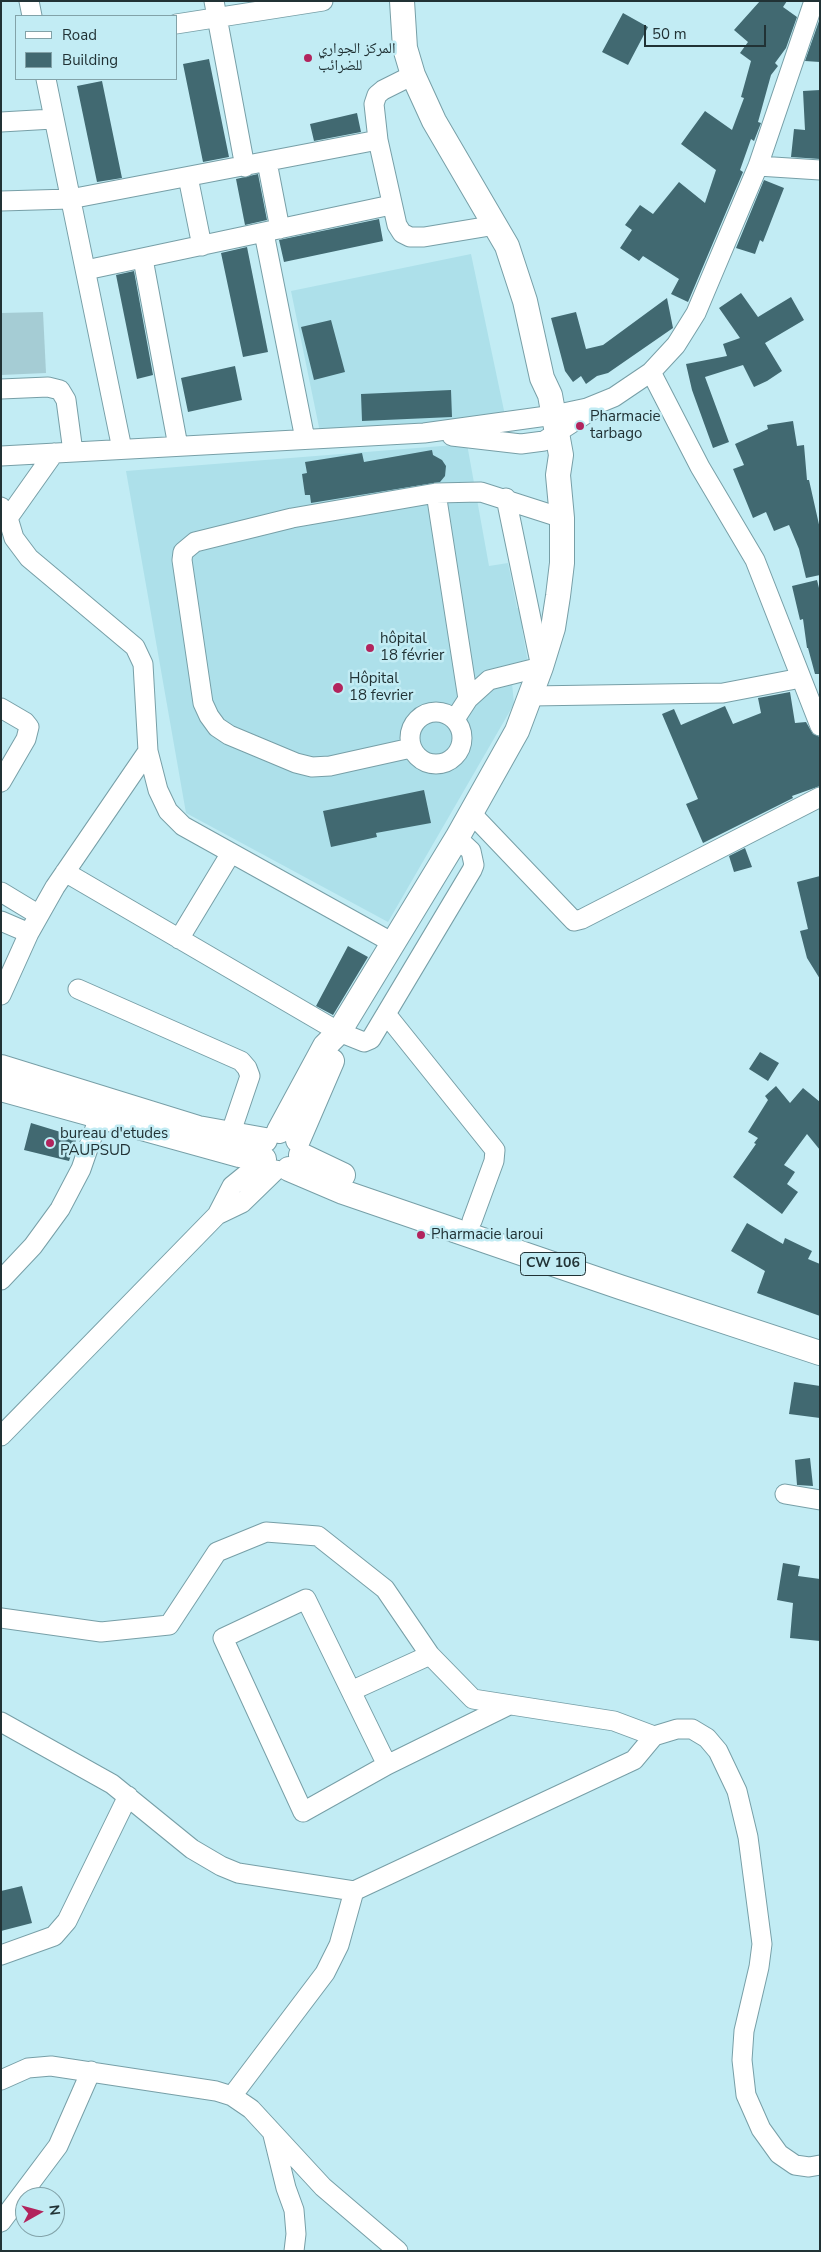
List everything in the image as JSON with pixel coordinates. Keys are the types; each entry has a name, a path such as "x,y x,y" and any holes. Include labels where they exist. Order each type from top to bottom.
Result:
{"main road":[{"path":"280,1153 325,1046 339,1032 471,813 517,732 532,696 553,628 562,563 562,518 558,475 550,465 549,427 538,391 542,378 518,275 496,225 434,121 413,75 406,48 402,1"},
{"path":"280,1153 314,1106 336,1051 339,1032"},
{"path":"1,1067 198,1128 230,1135 280,1153"},
{"name":"CW 106","path":"1,1089 239,1155 280,1153 820,1340"},
{"path":"314,1106 313,1119 318,1146 331,1170"},
{"name":"CW 106","path":"280,1153 343,1192 820,1353"}],"street":[{"path":"29,1 32,15"},
{"path":"178,23 216,9 323,1"},
{"path":"1,456 549,427 603,403 651,372 676,345 696,313 758,166 814,1"},
{"path":"216,9 246,167"},
{"path":"413,75 377,95 374,104 378,140 392,205 402,233 410,237 424,237 496,225"},
{"path":"46,80 122,449"},
{"path":"1,122 53,119"},
{"path":"1,201 70,199 246,167 378,140"},
{"path":"267,162 272,231 305,439"},
{"path":"758,166 820,170"},
{"path":"188,177 202,246"},
{"path":"86,270 392,205"},
{"path":"143,259 178,446"},
{"path":"651,372 700,467 755,560 820,726"},
{"path":"1,389 48,387 60,390 66,400 73,452"},
{"path":"54,453 5,512 14,538 29,558 135,646 144,664 148,750 158,790 168,811 184,826 230,853 393,943"},
{"path":"411,748 330,766 312,767 229,735 218,727 208,716 203,703 182,560 183,552 195,542 292,518 436,494 481,492 506,498 562,518"},
{"path":"436,494 468,699"},
{"path":"454,718 468,699 489,680 541,667 506,498"},
{"path":"532,696 723,693 801,678"},
{"path":"1,708 25,722 29,727 26,739 1,782"},
{"path":"436,711 446,713 454,718 460,727 463,737 461,748 455,756 441,763 426,762 417,756 411,748 412,728 417,719 426,713 436,711"},
{"path":"1,995 38,915 148,750"},
{"path":"471,813 569,918 574,921 582,919 820,796"},
{"path":"65,872 339,1032 360,1042 367,1042 386,1014 472,870 474,865 471,852 456,838"},
{"path":"180,939 230,853"},
{"path":"1,892 38,915"},
{"path":"1,921 29,933"},
{"path":"78,989 241,1061 247,1068 250,1076 230,1135"},
{"path":"386,1014 495,1150 494,1161 472,1221"},
{"path":"1,1280 33,1246 60,1209 81,1169 99,1117"},
{"path":"2,1434 218,1215 232,1186 280,1153"},
{"path":"785,1494 820,1500"},
{"path":"1,1618 101,1632 169,1625 216,1552 266,1532 318,1536 385,1589 430,1655 473,1699 507,1706 614,1721 654,1736"},
{"path":"387,1765 306,1599 223,1638 303,1812 387,1765 507,1706"},
{"path":"351,1691 430,1655"},
{"path":"1,1722 112,1784 192,1850 221,1866 238,1873 354,1891 634,1760 654,1736 678,1729 692,1729 708,1738 718,1751 737,1791 748,1836 762,1944 759,1967 744,2031 742,2060 746,2095 761,2129 779,2154 795,2165 809,2167 820,2165"},
{"path":"1,1955 54,1936 68,1921 128,1796"},
{"path":"232,2096 325,1973 339,1945 354,1891"},
{"path":"1,2080 28,2068 52,2066 216,2091 232,2096 250,2109 323,2187 398,2251"},
{"path":"1,2222 58,2146 91,2071"},
{"path":"273,2135 286,2188 294,2210 296,2234 294,2251"}],"shaded area":[{"path":"471,254 506,420 320,432 291,291"},
{"path":"43,312 46,373 1,375 1,313"},
{"name":"Hôpital 18 fevrier","path":"467,444 489,566 508,563 517,608 525,608 529,627 522,629 528,663 511,672 514,704 388,922 186,813 126,471"}],"building":[{"path":"760,1 787,1 783,7 797,17 786,48 775,63 778,66 771,75 758,122 761,123 754,141 751,139 740,170 743,172 688,302 671,294 679,279 643,256 639,261 620,248 632,230 625,225 640,205 653,214 679,182 705,203 716,170 681,144 705,111 732,130 744,98 741,97 751,61 740,53 748,42 734,30"},
{"path":"623,13 648,27 628,65 602,52"},
{"path":"819,21 820,62 805,61"},
{"path":"209,59 229,157 203,162 183,64"},
{"path":"102,81 122,178 97,182 77,86"},
{"path":"820,90 820,159 791,157 794,129 805,130 803,91"},
{"path":"357,113 361,132 314,141 310,124"},
{"path":"258,174 267,220 245,225 236,179"},
{"path":"764,180 784,188 763,242 760,240 755,254 736,248"},
{"path":"379,219 383,241 284,262 279,240"},
{"path":"247,247 268,352 243,357 221,253"},
{"path":"134,271 153,375 137,379 116,275"},
{"path":"741,293 758,317 791,297 804,320 765,343 782,371 767,381 754,387 743,365 705,377 729,442 713,448 692,390 686,364 727,356 723,344 740,338 719,308"},
{"path":"667,298 673,328 608,373 597,376 586,384 581,376 573,382 565,371 551,318 576,312 586,349 603,345"},
{"path":"331,320 345,372 314,380 301,327"},
{"path":"235,366 242,400 188,412 181,378"},
{"path":"451,390 452,417 362,421 361,394"},
{"path":"793,421 797,446 804,445 807,480 809,480 820,529 820,575 806,578 799,549 789,525 774,531 766,512 753,518 733,469 744,465 735,444 768,429 767,425"},
{"path":"432,450 433,455 442,460 446,466 445,476 440,482 311,503 310,495 305,495 302,474 307,473 305,462 362,453 364,462"},
{"path":"817,580 820,592 820,674 815,674 807,648 803,619 800,620 792,586"},
{"path":"790,692 795,723 806,722 813,734 820,737 820,786 792,796 793,798 703,843 686,804 698,799 662,714 674,709 681,725 725,706 733,724 761,713 758,698"},
{"path":"424,790 431,823 376,833 377,837 331,847 323,811"},
{"path":"745,848 752,867 734,872 729,856"},
{"path":"820,876 820,979 807,958 800,931 808,929 797,882"},
{"path":"348,946 368,957 333,1015 316,1006"},
{"path":"760,1052 779,1063 768,1081 749,1069"},
{"path":"776,1086 790,1103 803,1088 820,1102 820,1150 807,1134 784,1165 795,1172 787,1184 798,1192 782,1214 733,1177 756,1144 754,1143 758,1138 748,1132 768,1100 765,1096"},
{"name":"bureau d'etudes PAUPSUD","path":"31,1123 77,1137 69,1161 24,1150"},
{"path":"747,1223 783,1244 785,1238 812,1251 808,1259 820,1264 820,1316 757,1293 765,1271 731,1251"},
{"path":"794,1382 820,1386 820,1418 789,1414"},
{"path":"810,1458 813,1486 797,1485 795,1460"},
{"path":"783,1563 800,1566 798,1576 820,1579 820,1641 790,1638 793,1603 777,1600"},
{"path":"22,1886 32,1923 1,1931 1,1891"}],"place":[{"name":"المركز الجواري للضرائب","path":"308,58"},
{"name":"Pharmacie tarbago","path":"580,426"},
{"name":"hôpital 18 février","path":"370,648"},
{"name":"Hôpital 18 fevrier","path":"338,688"},
{"name":"bureau d'etudes PAUPSUD","path":"50,1143"},
{"name":"Pharmacie laroui","path":"421,1235"}]}
